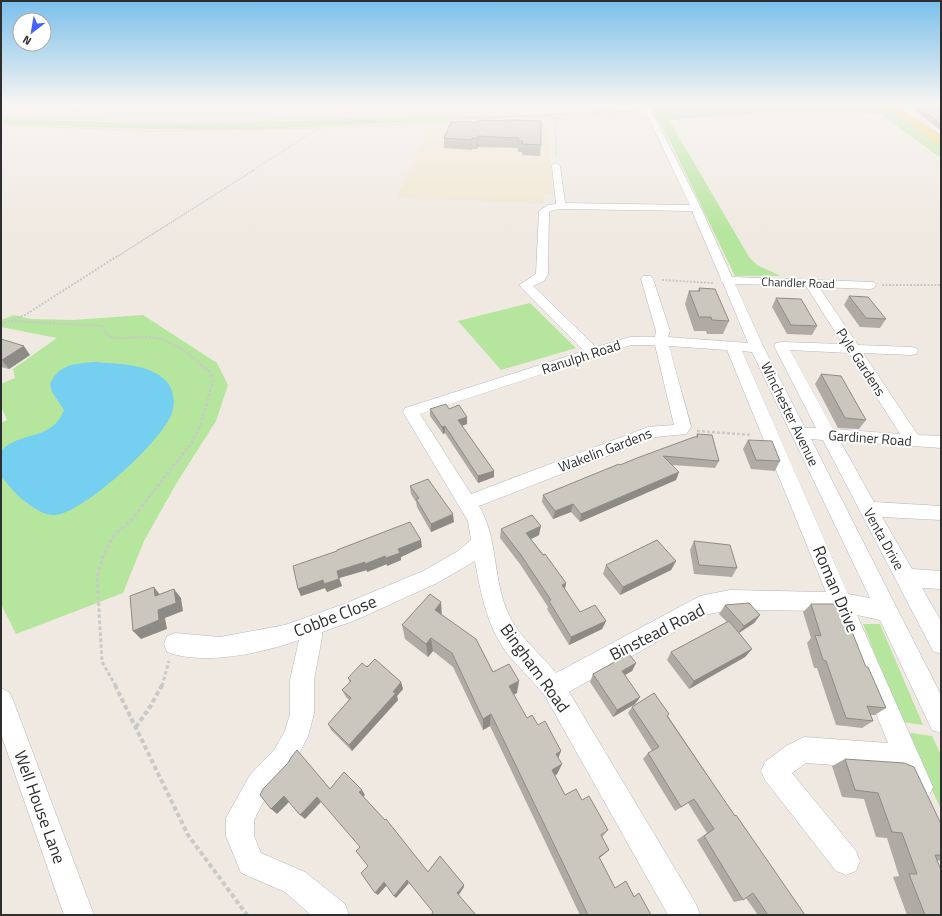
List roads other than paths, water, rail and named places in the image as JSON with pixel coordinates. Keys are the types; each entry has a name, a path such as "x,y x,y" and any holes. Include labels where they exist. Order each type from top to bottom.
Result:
{"street":[{"name":"Winchester Avenue","path":"666,147 696,208 757,348 941,721"},
{"path":"556,166 561,206"},
{"path":"594,353 525,285 540,278 542,274 544,211 551,207 561,206 696,208"},
{"path":"647,279 663,331 661,341"},
{"name":"Chandler Road","path":"727,282 870,285"},
{"name":"Pyle Gardens","path":"810,284 913,440"},
{"name":"Ranulph Road","path":"411,412 630,341 661,341 757,348"},
{"name":"Wakelin Gardens","path":"468,503 654,431 680,430 683,428 661,341"},
{"name":"Venta Drive","path":"852,348 781,346 941,643"},
{"name":"Roman Drive","path":"733,347 909,764 928,804"},
{"path":"852,348 911,351"},
{"name":"Bingham Road","path":"411,412 477,520 491,595 501,623 518,649 540,671 553,688 685,915"},
{"name":"Gardiner Road","path":"799,433 941,442"},
{"path":"868,509 941,513"},
{"name":"Cobbe Close","path":"175,644 220,648 285,635 310,627 348,614 430,577 465,557 482,543"},
{"path":"905,578 941,580"},
{"name":"Binstead Road","path":"553,688 700,606 730,600 841,602 887,612"},
{"path":"310,627 312,636 302,680 302,714 296,736 283,759 259,784 248,802 240,818 240,836 251,863 295,882 334,915"},
{"name":"Well House Lane","path":"1,700 80,915"},
{"path":"846,861 774,771 794,755 804,750 890,756 909,764"}],"water":[{"path":"94,362 122,364 142,368 159,375 166,381 172,391 174,398 173,409 168,421 157,437 104,488 69,511 56,515 47,514 23,500 3,478 1,475 1,451 17,440 52,427 59,420 64,410 52,392 50,384 54,377 58,372 68,366"}]}
